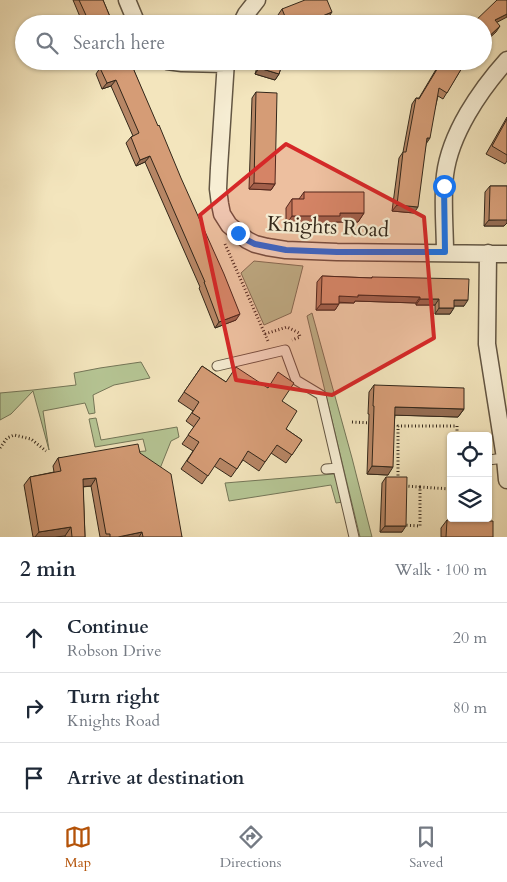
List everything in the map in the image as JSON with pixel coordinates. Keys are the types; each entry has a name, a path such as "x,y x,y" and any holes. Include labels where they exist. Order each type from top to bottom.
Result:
{"street":[{"path":"127,0 133,15"},
{"path":"246,15 257,0"},
{"path":"445,252 444,186 451,150 465,117 485,86 507,60"},
{"name":"Knights Road","path":"225,70 218,189 222,214 229,225 247,240 255,244 286,250 507,254"},
{"path":"488,253 487,344 507,480"}],"lane":[{"path":"218,366 285,350 296,380 322,395 354,537"},
{"path":"492,460 505,458"},
{"path":"326,469 338,468"}],"path":[{"path":"224,244 272,352"},
{"path":"352,422 380,424"},
{"path":"389,425 457,426 457,432"},
{"path":"398,426 398,483 406,483 405,487 447,489"},
{"path":"0,448 7,438 14,435 31,439 46,451"},
{"path":"402,525 420,526 420,487"},
{"path":"489,522 492,531"}],"highlighted area":[{"path":"286,144 424,217 434,338 332,395 236,380 200,215"}],"green space":[{"path":"254,261 303,266 291,313 264,325 241,273"},
{"path":"312,313 372,537 360,537 307,316"},
{"path":"141,362 150,378 114,385 93,395 95,413 89,414 85,403 43,411 49,450 33,391 11,414 0,420 0,393 76,385 74,373"},
{"path":"96,418 101,440 177,427 179,437 171,441 157,476 133,452 146,451 143,439 95,447 89,419"},
{"path":"334,474 343,502 336,503 331,485 229,501 225,483"}],"building":[{"path":"79,0 103,0 109,15 86,15"},
{"path":"305,0 327,0 332,12 325,15 284,15 282,9"},
{"path":"497,0 507,0 507,14 495,20 500,26 492,34 492,15 481,15"},
{"path":"101,70 134,70 240,314 219,322 205,282 150,156 140,160 131,137 139,133 116,80 107,83"},
{"path":"266,70 280,70 279,74"},
{"path":"437,70 461,70 447,93 439,88 430,138 427,138 418,207 397,205 403,152 406,152 416,98 419,99"},
{"path":"256,92 277,93 275,184 254,183"},
{"path":"507,119 507,155 492,146"},
{"path":"490,186 507,186 507,220 489,220"},
{"path":"304,192 364,192 364,213 340,213 340,216 292,216 292,199 304,199"},
{"path":"322,276 469,279 468,300 454,300 454,308 439,308 439,299 358,295 358,297 339,296 339,304 321,304"},
{"path":"202,366 226,382 236,367 268,388 278,372 294,383 282,401 297,411 286,429 302,440 292,455 277,445 265,462 248,451 237,469 220,458 208,476 187,461 199,442 188,435 200,418 192,413 199,402 184,392"},
{"path":"374,385 464,388 464,409 395,407 393,467 372,466"},
{"path":"138,444 140,453 171,474 182,537 143,537 142,532 110,537 110,534 106,534 96,478 83,479 85,537 72,537 71,527 39,532 30,477 61,471 58,458"},
{"path":"386,477 407,477 406,526 385,526"},
{"path":"447,520 447,522 493,521 493,537 446,537"}],"route":[{"path":"238,233 255,244 286,250 445,252 444,186"}]}
